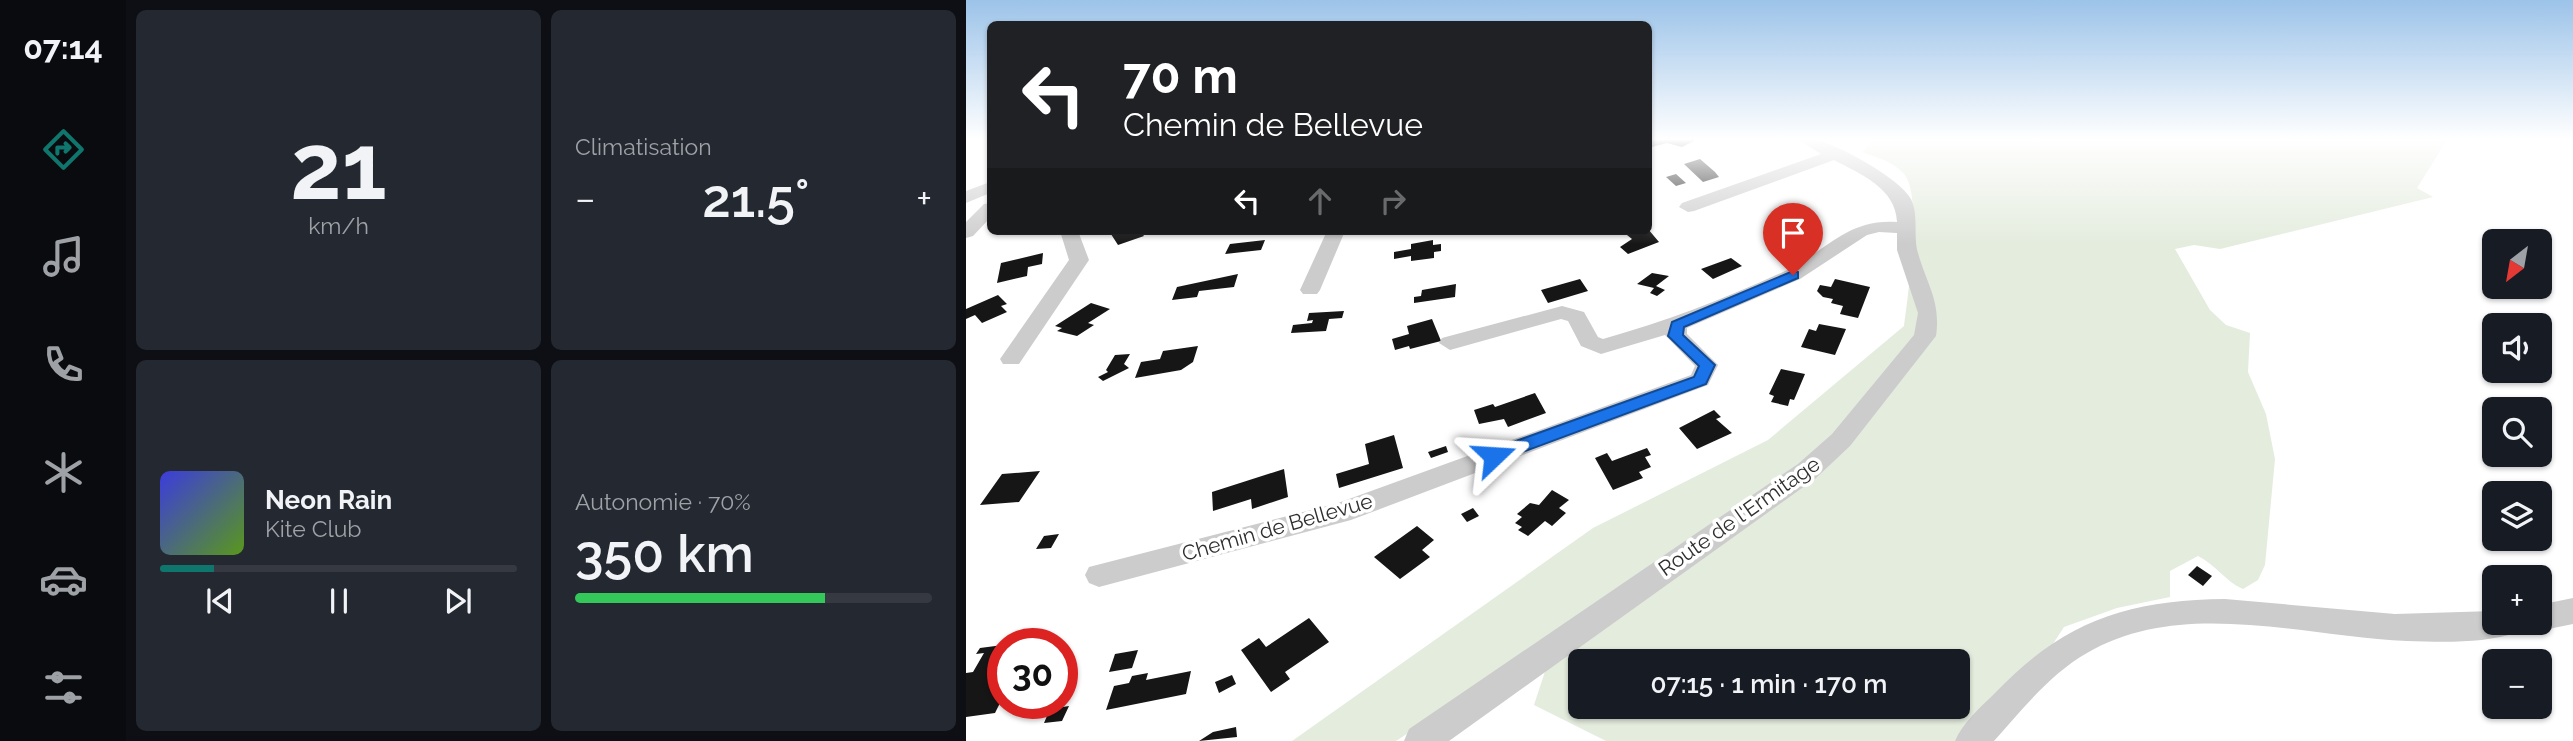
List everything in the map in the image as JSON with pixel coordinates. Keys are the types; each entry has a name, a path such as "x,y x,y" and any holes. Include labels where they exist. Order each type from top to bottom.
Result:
{"street":[{"path":"1689,203 1760,175"},
{"name":"Route de l'Ermitage","path":"1420,741 1807,471 1841,440 1925,336 1928,302 1907,250 1904,206 1895,190 1873,175"},
{"path":"966,198 987,188"},
{"path":"966,232 987,211"},
{"path":"1450,343 1562,312 1577,317 1589,341 1601,347 1677,325 1793,275 1860,230 1879,226 1905,228"},
{"path":"1011,359 1079,260 1070,235"},
{"path":"1310,290 1334,235"},
{"name":"Chemin de Bellevue","path":"1099,575 1340,513 1700,380 1707,365 1676,336 1677,325"},
{"path":"2552,615 2573,611"},
{"path":"1972,741 2045,666 2079,642 2099,632 2150,619 2200,612 2429,628 2482,625"}],"shaded area":[{"path":"1905,175 2425,175 2417,188 2433,197 2220,249 2194,245 2175,249 2210,310 2226,325 2250,333 2248,372 2266,414 2275,459 2265,565 2258,580 2243,589 2198,556 2170,571 2170,597 2117,608 2064,627 1989,741 1606,741 1534,705 1557,635 1396,741 1292,741 1593,528 1768,440 1904,326 1913,225 1910,187"}],"building":[{"path":"1677,175 1686,183 1676,186 1666,177"},
{"path":"1695,175 1717,175 1719,177 1703,182"},
{"path":"1808,212 1822,232 1811,234 1807,229 1801,230 1793,217"},
{"path":"1652,234 1659,242 1628,254 1620,247 1632,239 1627,235"},
{"path":"1112,235 1144,236 1118,245"},
{"path":"1265,240 1261,250 1225,254 1230,244"},
{"path":"1433,240 1433,245 1441,244 1441,251 1434,252 1434,258 1411,261 1411,256 1394,259 1394,252 1411,249 1411,244"},
{"path":"1043,253 1042,264 1028,267 1027,276 997,283 1001,263"},
{"path":"1731,258 1742,266 1713,279 1701,269"},
{"path":"1652,273 1669,276 1656,286 1665,290 1657,296 1650,293 1654,288 1637,284"},
{"path":"1238,274 1234,287 1199,291 1197,297 1172,300 1177,287"},
{"path":"1580,279 1588,291 1548,303 1541,290"},
{"path":"1835,279 1870,287 1858,318 1840,314 1843,306 1831,303 1833,299 1823,297 1817,291 1820,285 1831,287"},
{"path":"1456,284 1455,297 1414,303 1414,297 1421,296 1422,290"},
{"path":"998,295 1007,304 1001,306 1007,312 982,323 975,315 966,319 966,309"},
{"path":"1091,303 1110,309 1088,323 1094,325 1077,336 1057,331 1062,328 1055,326"},
{"path":"1344,311 1342,318 1329,319 1326,331 1291,333 1293,325 1312,323 1313,320 1307,321 1309,313"},
{"path":"1432,319 1441,341 1395,350 1392,339 1409,334 1407,326"},
{"path":"1819,324 1846,329 1835,355 1801,347 1809,329 1816,331"},
{"path":"1198,346 1193,362 1181,370 1135,378 1141,362 1160,359 1163,351"},
{"path":"1130,354 1124,364 1129,368 1103,381 1098,377 1108,372 1106,370 1115,355"},
{"path":"1781,369 1805,374 1794,400 1790,399 1788,406 1771,402 1774,396 1769,394"},
{"path":"1535,393 1546,413 1508,427 1504,419 1479,424 1474,410 1493,404 1495,407"},
{"path":"1714,410 1721,417 1716,419 1732,433 1697,449 1679,428"},
{"path":"1394,435 1403,468 1339,488 1336,474 1369,464 1365,444"},
{"path":"1446,446 1448,452 1431,458 1428,452"},
{"path":"1647,448 1651,455 1645,457 1651,467 1639,472 1643,478 1613,490 1595,458 1607,453 1612,461"},
{"path":"1284,469 1288,497 1252,509 1251,499 1213,511 1212,492"},
{"path":"1040,471 1019,502 980,505 1002,474"},
{"path":"1552,490 1569,500 1559,508 1566,513 1552,526 1545,521 1528,536 1518,530 1522,527 1515,523 1522,517 1517,514 1530,503 1539,505"},
{"path":"1473,508 1479,516 1467,522 1461,514"},
{"path":"1417,526 1434,540 1422,550 1430,557 1400,579 1374,557"},
{"path":"1059,534 1051,548 1036,549 1044,536"},
{"path":"2197,566 2212,576 2203,586 2188,575"},
{"path":"1309,618 1329,642 1285,672 1290,679 1271,692 1241,650 1259,638 1266,647"},
{"path":"987,647 987,714 966,717 966,673 973,672 984,653 976,654 980,648"},
{"path":"1138,650 1132,668 1109,672 1115,654"},
{"path":"1191,671 1186,694 1106,710 1114,686 1129,683 1132,676 1148,673 1146,680"},
{"path":"1232,675 1236,684 1219,693 1215,682"},
{"path":"1046,719 1063,719 1062,721 1044,723"},
{"path":"1236,727 1237,737 1199,741 1213,732"}],"route":[{"path":"1494,456 1700,380 1707,365 1676,336 1677,325 1793,275"}]}
